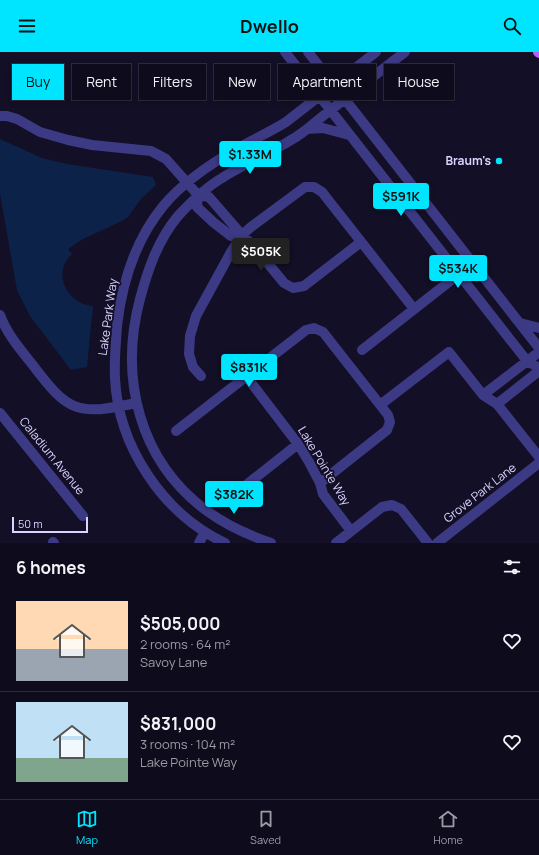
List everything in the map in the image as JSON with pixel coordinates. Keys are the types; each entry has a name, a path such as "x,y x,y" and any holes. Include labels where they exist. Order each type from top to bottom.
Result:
{"street":[{"path":"285,52 294,64"},
{"path":"308,52 317,64"},
{"name":"Lake Park Way","path":"361,64 376,52"},
{"path":"376,75 405,52"},
{"name":"Lake Park Way","path":"225,543 205,532 186,518 174,506 149,476 129,440 119,407 115,379 115,352 119,314 126,278 132,258 149,226 165,204 187,182 239,147 272,131 314,100"},
{"path":"322,100 527,361 539,368"},
{"path":"271,543 245,533 208,512 185,492 169,474 154,451 136,403 132,369 132,341 146,275 153,257 167,232 178,217 198,196 221,178 293,140 344,100"},
{"path":"346,100 539,348"},
{"path":"0,116 7,116 17,119 40,132 68,140 151,151 166,159 187,182 198,196 197,207 204,215 231,236 242,235"},
{"path":"307,129 323,128 350,134"},
{"path":"201,376 193,367 189,354 190,336 196,316 231,252 242,235 305,186 310,186 322,192 414,310"},
{"path":"198,196 209,197 242,235 253,244 284,283 293,288 304,286 361,242"},
{"path":"425,231 440,220"},
{"path":"362,350 459,274"},
{"path":"0,315 12,339 48,385 62,400 89,410 119,407 136,403"},
{"path":"520,323 539,328"},
{"path":"176,431 306,330 314,328 323,332 388,415 390,422 387,430 320,483"},
{"path":"380,405 449,352 483,395 497,404 539,457"},
{"path":"483,395 539,352"},
{"path":"497,404 539,371"},
{"name":"Lake Pointe Way","path":"246,376 298,444 320,483 323,494 328,503 351,531"},
{"name":"Caladium Avenue","path":"0,413 83,516"},
{"path":"231,497 298,444"},
{"name":"Grove Park Lane","path":"437,543 539,464"},
{"path":"336,543 382,507 392,505 401,509 428,543"},
{"path":"199,543 205,532"}],"water":[{"path":"0,139 42,158 67,164 153,177 156,185 141,199 128,217 81,240 68,249 72,254 64,265 62,272 65,286 73,298 86,305 93,306 87,367 71,370 30,316 17,290 0,194"}],"place":[{"name":"Braum's","path":"499,161"}]}
